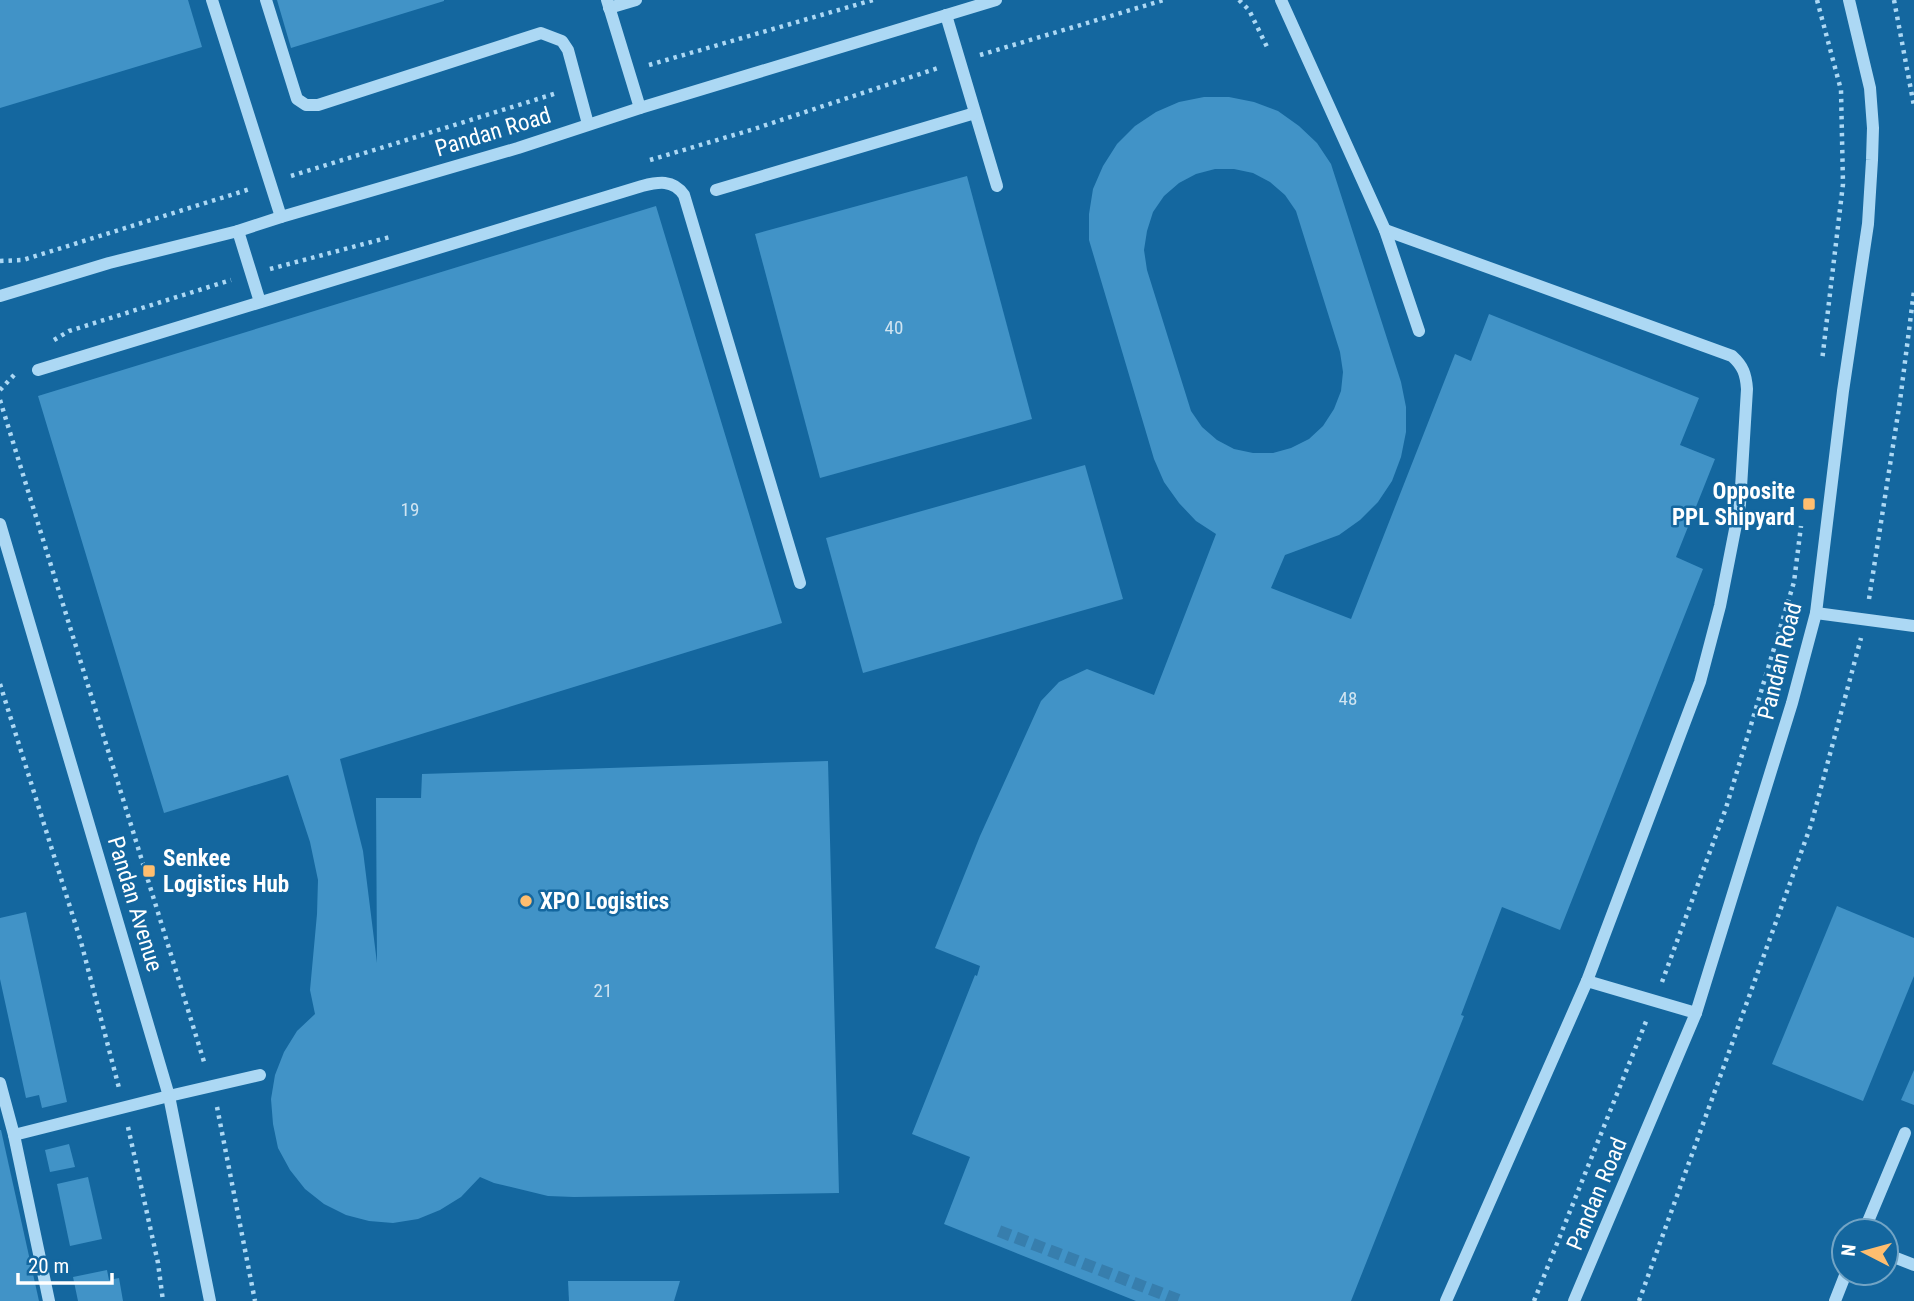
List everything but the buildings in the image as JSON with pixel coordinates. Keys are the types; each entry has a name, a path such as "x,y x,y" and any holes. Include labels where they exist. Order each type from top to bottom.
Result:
{"street":[{"path":"212,0 281,217"},
{"path":"267,0 297,99 306,105 318,106 541,33 562,41 568,50 588,124"},
{"path":"636,0 608,4 640,108"},
{"name":"Pandan Road","path":"0,296 109,263 238,231 518,148 588,124 996,0"},
{"path":"1281,0 1385,230 1419,331"},
{"name":"Pandan Road","path":"1574,1301 1696,1013 1792,703 1815,613 1843,391 1868,224 1872,160 1870,88 1849,0"},
{"path":"946,15 997,186"},
{"path":"716,190 975,113"},
{"path":"38,370 642,186 670,183 684,195 800,583"},
{"path":"1385,230 1732,356 1742,365 1747,389 1740,504 1720,606 1700,682 1587,981 1446,1301"},
{"path":"238,231 260,302"},
{"name":"Pandan Avenue","path":"0,524 169,1096 210,1301"},
{"path":"1815,613 1914,626"},
{"path":"1587,981 1696,1013"},
{"path":"13,1135 260,1075"},
{"path":"0,1083 49,1301"},
{"path":"1870,1217 1905,1133"}],"path":[{"path":"628,71 873,0"},
{"path":"959,61 1164,0"},
{"path":"1238,0 1249,10 1268,49"},
{"path":"1817,0 1841,90 1843,184 1822,364"},
{"path":"1894,0 1914,106"},
{"path":"0,261 23,260 579,86"},
{"path":"1639,1301 1811,825 1866,620 1914,291"},
{"path":"0,400 212,1086 256,1301"},
{"path":"1534,1301 1654,1001 1726,808 1794,582 1803,515"},
{"path":"0,684 81,942 124,1107 158,1263 163,1301"}],"tunnel":[{"path":"999,1231 1181,1301"}],"place":[{"name":"Opposite PPL Shipyard","path":"1809,504"},
{"name":"Senkee Logistics Hub","path":"149,871"},
{"name":"XPO Logistics","path":"526,901"}]}
